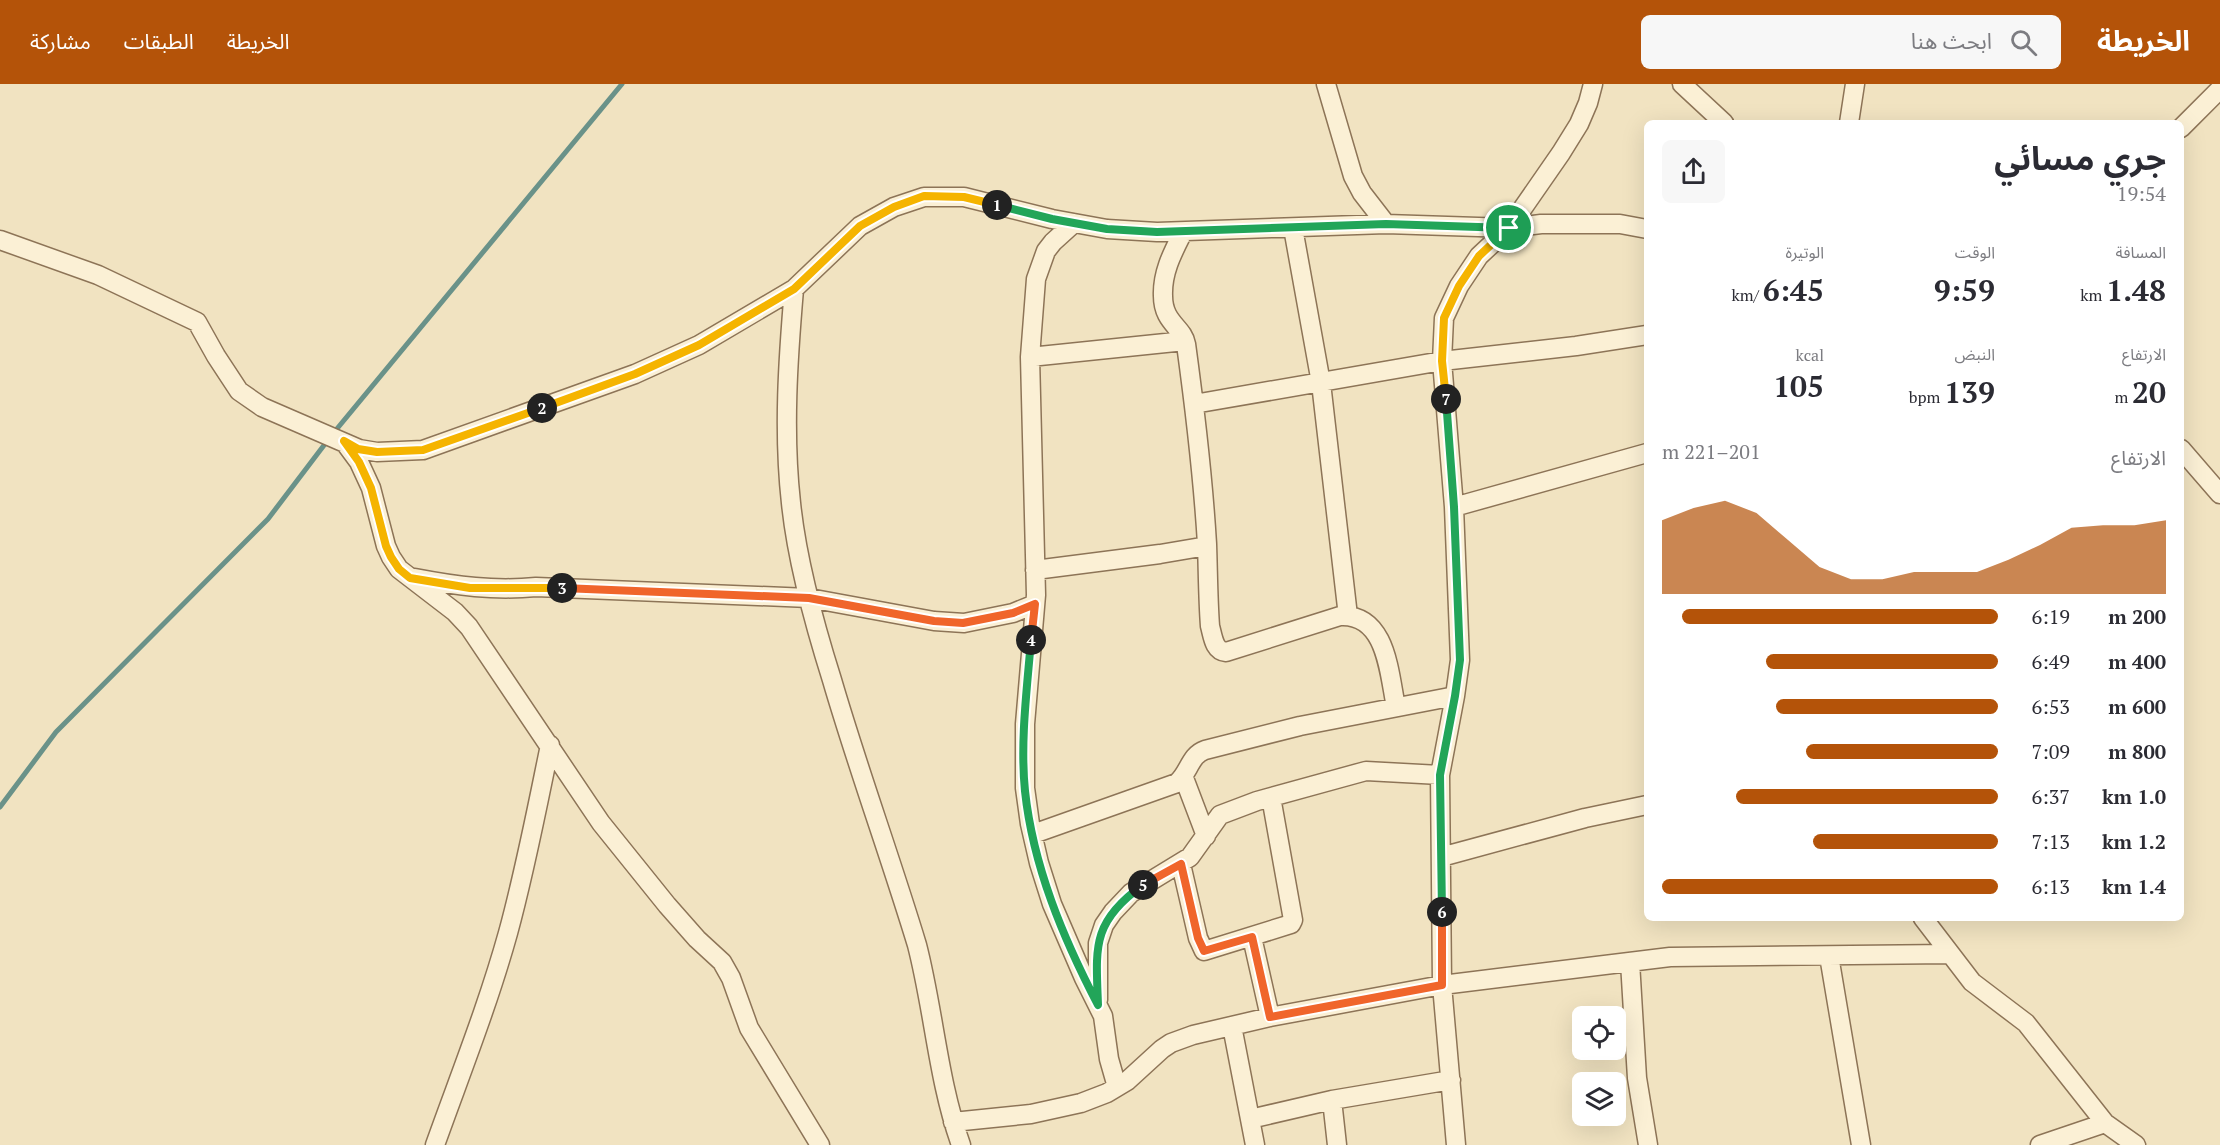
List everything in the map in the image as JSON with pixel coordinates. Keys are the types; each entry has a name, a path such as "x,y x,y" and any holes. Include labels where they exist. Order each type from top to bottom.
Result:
{"street":[{"path":"1326,84 1353,176 1362,193 1386,224"},
{"path":"1456,1145 1442,985 1440,775 1460,660 1454,507 1442,361 1444,318 1459,286 1479,256 1509,228 1561,153 1579,124 1593,84"},
{"path":"1682,84 1721,120"},
{"path":"1849,120 1855,84"},
{"path":"2184,125 2220,89"},
{"path":"0,240 98,276 197,322 239,391 262,407 358,449 377,452 423,450 635,374 699,345 794,289 860,226 894,207 924,196 964,197 1107,229 1157,232 1386,224 1509,228 1540,224 1644,226"},
{"path":"1074,223 1053,242 1041,262 1036,279 1030,357 1035,604 1025,724 1025,788 1039,863 1052,904 1103,1016 1109,1059 1117,1087"},
{"path":"1293,228 1321,383 1348,616"},
{"path":"1184,232 1171,256 1162,299 1164,310 1171,323 1185,341 1194,404 1207,546 1210,626 1216,647 1222,652 1341,616 1348,616 1365,622 1379,638 1383,646 1396,707"},
{"path":"794,289 788,361 788,467 791,505 809,598 850,743 917,945 953,1122 961,1145"},
{"path":"1194,404 1442,361 1576,346 1644,335"},
{"path":"1030,357 1185,341"},
{"path":"344,441 359,462 371,488 386,546 399,569 455,612 469,627 602,823 642,875 697,939 722,962 731,978 749,1028 820,1145"},
{"path":"2184,452 2220,494"},
{"path":"1454,507 1644,454"},
{"path":"1035,570 1207,546"},
{"path":"410,578 470,588 536,587 809,598 934,621 963,623 1013,613 1035,604"},
{"path":"1033,834 1168,787 1184,778 1194,756 1204,750 1300,726 1455,696"},
{"path":"435,1145 490,993 507,934 524,868 549,745"},
{"path":"1098,1005 1097,961 1100,932 1104,925 1131,893 1153,878 1181,864 1195,852 1220,815 1270,797 1366,771 1440,775"},
{"path":"1184,778 1206,836"},
{"path":"1181,864 1198,938 1204,951 1291,924 1293,920 1270,797"},
{"path":"1441,857 1575,820 1644,806"},
{"path":"1925,921 1972,982 2026,1023 2105,1123 2136,1145"},
{"path":"1252,937 1270,1017"},
{"path":"953,1122 1014,1116 1081,1103 1117,1087 1141,1069 1156,1053 1171,1043 1193,1035 1270,1017 1442,985 1670,957 1950,954"},
{"path":"1829,956 1861,1145"},
{"path":"1630,962 1637,1078 1648,1145"},
{"path":"1232,1026 1255,1145"},
{"path":"1250,1119 1332,1100 1451,1080"},
{"path":"1332,1100 1337,1145"},
{"path":"2040,1145 2105,1123"}],"waterway":[{"path":"0,807 56,732 268,519 331,436 622,84"}],"route":[{"path":"924,196 964,197 1052,219 1107,229 1157,232 1386,224 1509,228 1479,256 1459,286 1444,318 1442,361 1454,507 1460,660 1440,775 1442,985 1270,1017 1252,937 1204,951 1198,938 1181,864 1153,878 1131,893 1104,925 1098,943 1098,1005 1052,904 1030,824 1025,788 1025,724 1035,604 990,620 963,623 934,621 809,598 703,595 621,589 470,588 410,578 399,569 391,557 371,488 359,462 344,441 358,449 377,452 423,450 635,374 699,345 794,289 836,246 860,226 894,207 924,196"}]}
